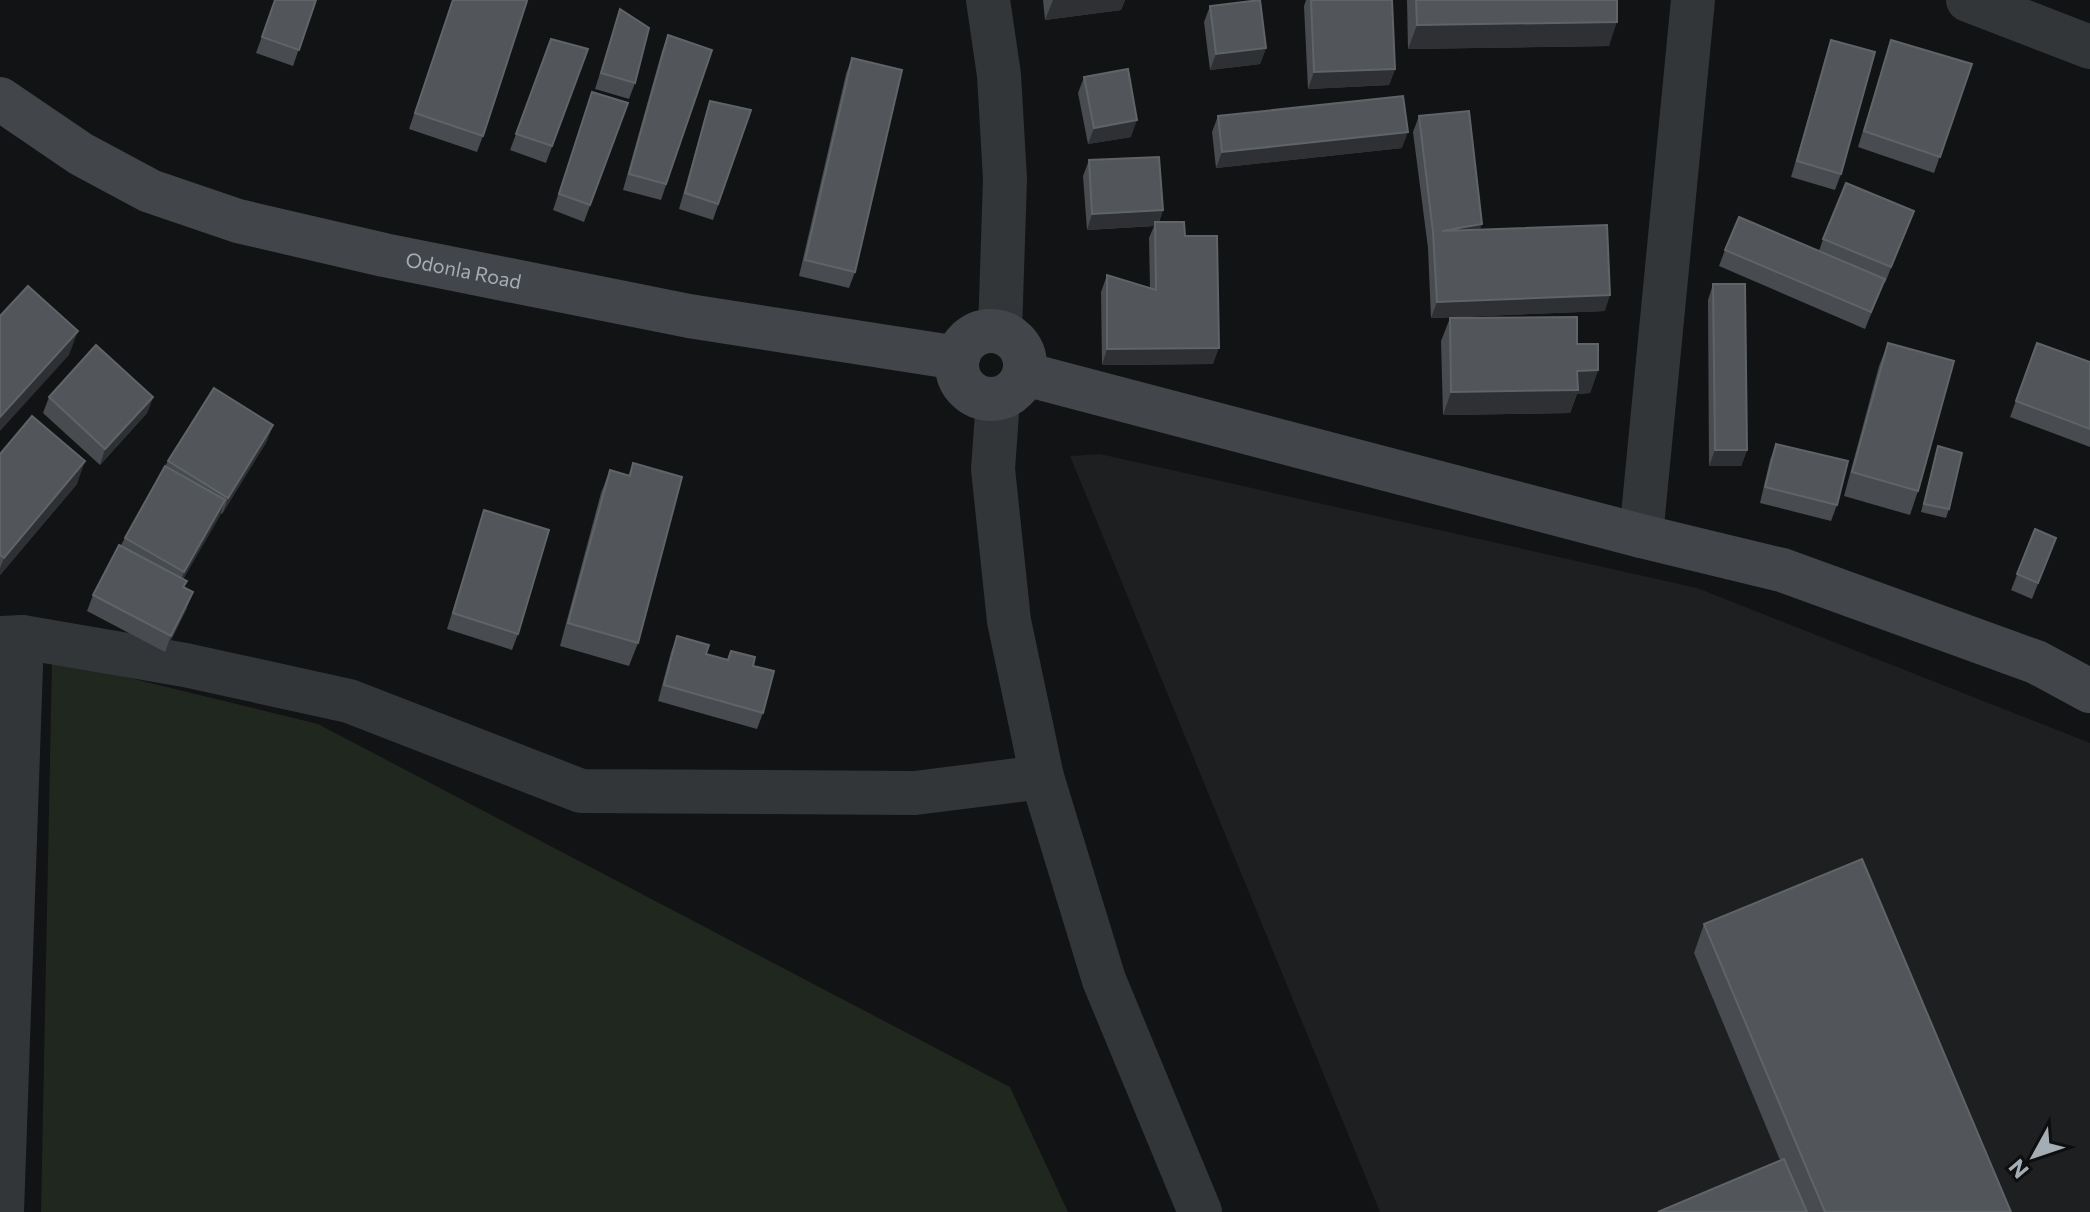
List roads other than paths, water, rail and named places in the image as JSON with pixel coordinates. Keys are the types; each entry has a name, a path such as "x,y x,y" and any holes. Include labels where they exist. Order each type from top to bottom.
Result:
{"street":[{"path":"988,0 999,75 1005,179 1000,332"},
{"path":"1641,536 1693,0"},
{"path":"1968,0 2090,47"},
{"name":"Odonla Road","path":"0,99 81,154 150,191 238,221 384,255 689,316 958,358"},
{"path":"1200,1212 1104,980 1042,777 1009,621 993,469 1011,386 1024,359 1019,346 1000,332 972,336 963,345 958,358 958,371 962,383 972,393 984,398 1011,386 1782,570 2036,662 2090,691"},
{"path":"2,1212 11,638 185,665 349,701 581,791 915,793 1042,777"}]}
